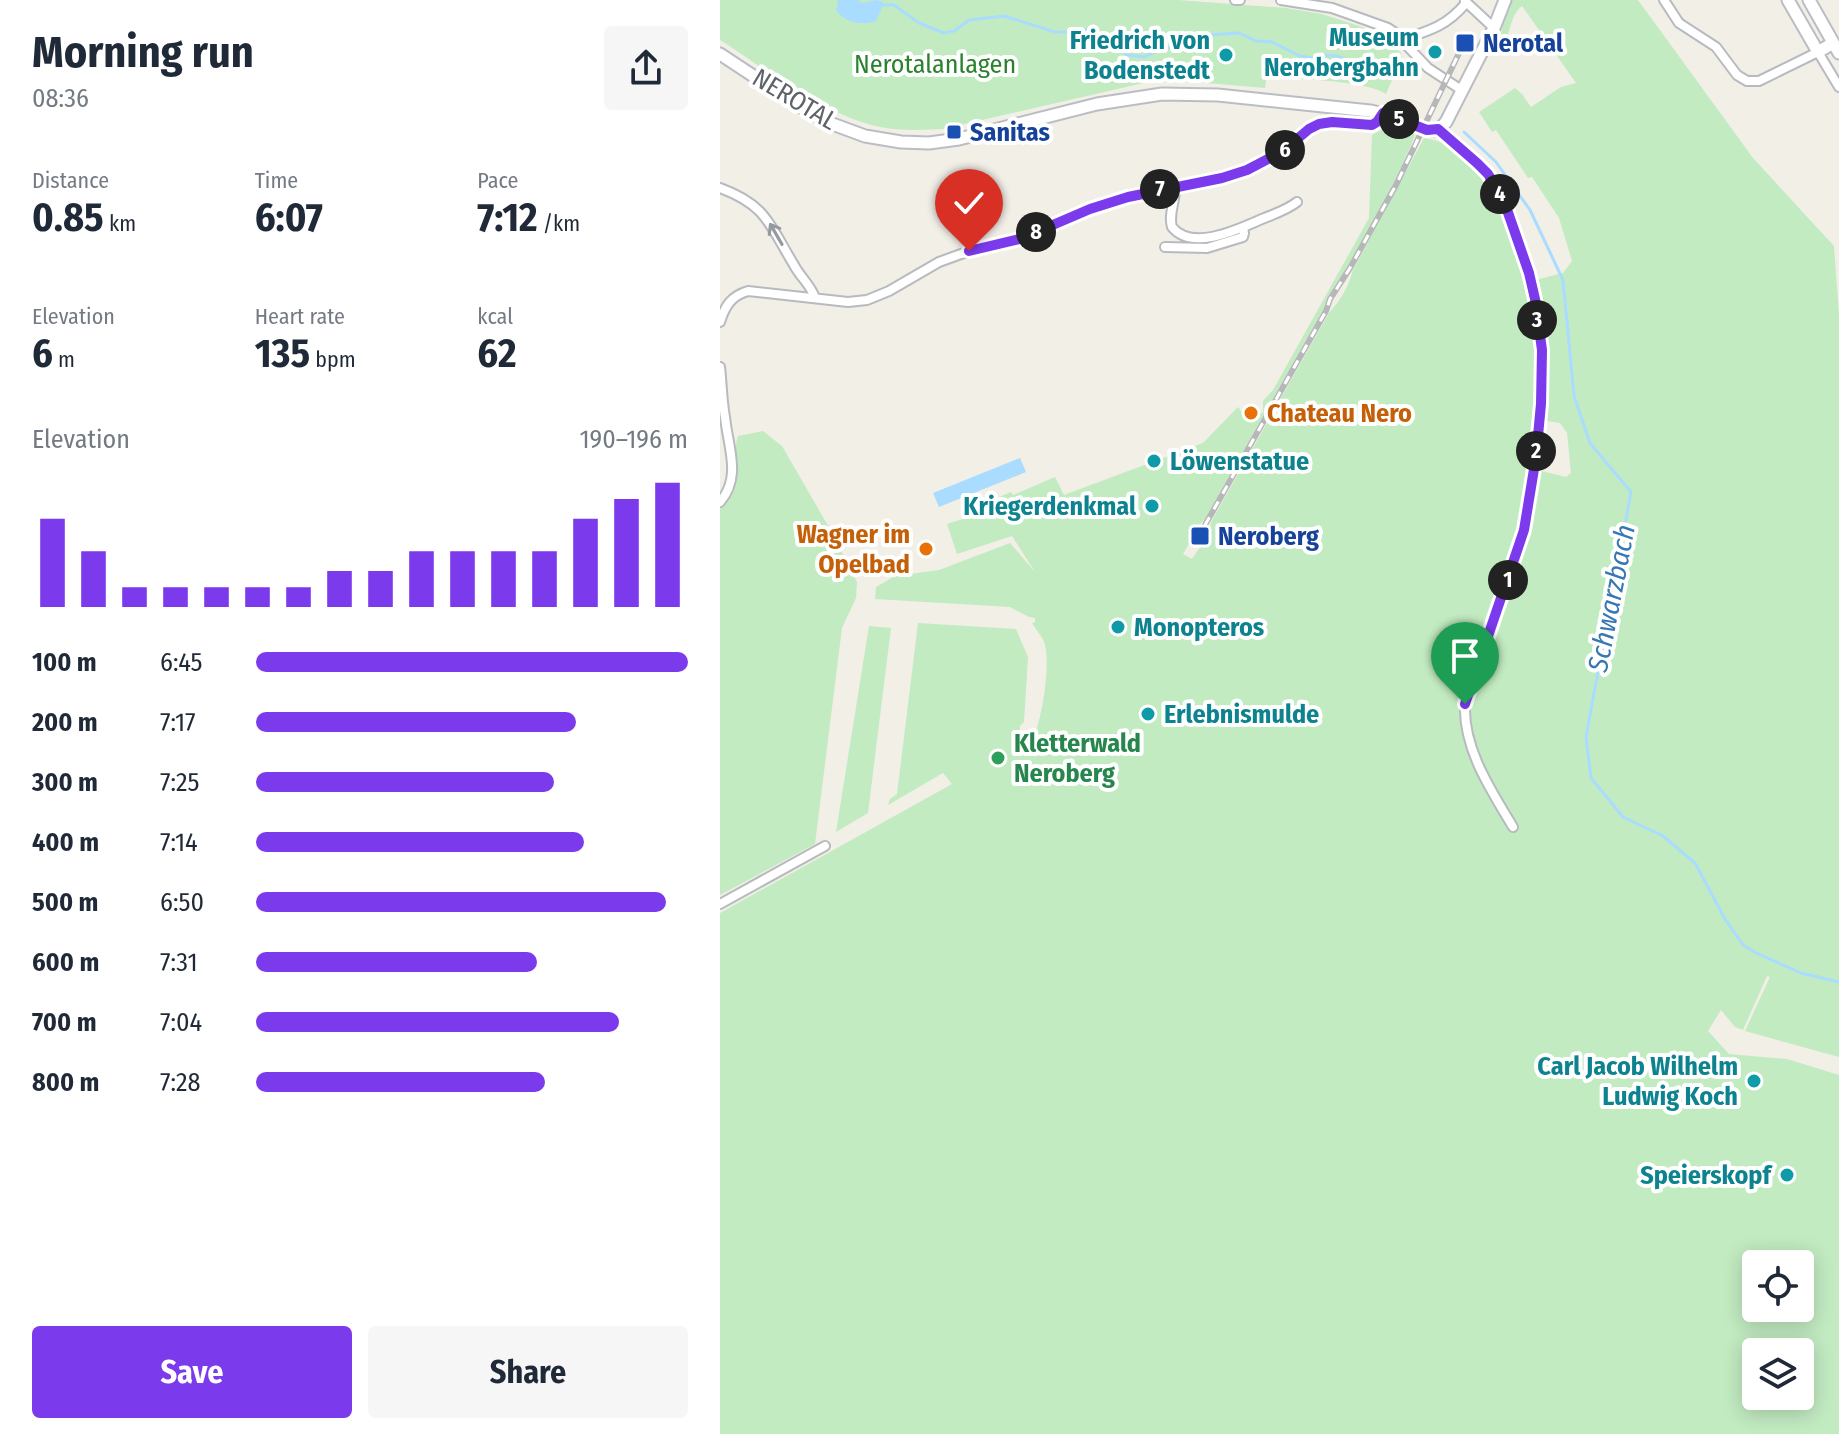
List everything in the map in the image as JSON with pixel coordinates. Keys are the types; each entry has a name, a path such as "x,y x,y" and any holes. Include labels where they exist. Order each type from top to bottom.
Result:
{"street":[{"path":"1281,0 1318,5 1388,28 1428,68 1463,91"},
{"path":"1438,129 1446,122 1463,91 1505,0"},
{"path":"1664,0 1679,23 1716,47 1737,75 1753,82 1764,80 1818,52 1836,48 1809,0"},
{"path":"1788,0 1839,87"},
{"path":"1401,40 1440,27 1456,15 1465,1 1494,28"},
{"name":"NEROTAL","path":"720,54 827,122 865,136 901,142 929,143 959,139 1097,104 1162,94 1218,95 1383,113 1427,130 1438,129 1477,163 1488,174 1504,201 1529,273 1542,350 1536,457 1524,530 1465,704 1471,746 1513,827"},
{"path":"720,322 728,302 748,291 848,302 867,300 939,262 1020,239 1110,202 1247,170 1283,151 1319,124 1372,125 1383,113"},
{"path":"1175,187 1170,218 1172,227 1188,237 1223,234 1297,202"},
{"path":"720,188 749,202 764,216 815,298"},
{"path":"1165,247 1215,247 1243,237 1243,227"},
{"path":"720,367 723,426 731,452 732,476 727,493 720,502"},
{"path":"720,904 825,846"}],"green space":[{"name":"Nerotalanlagen","path":"720,0 1178,0 1286,8 1322,14 1384,34 1401,53 1402,61 1398,77 1392,80 1386,94 1362,86 1267,74 1265,88 1184,81 1148,82 943,129 895,129 838,113 720,40"},
{"path":"1512,0 1638,0 1753,158 1834,246 1839,315 1839,1057 1745,1031 1770,977 1767,976 1743,1030 1735,1027 1721,1010 1708,1031 1729,1054 1787,1059 1839,1075 1839,1434 720,1434 720,913 952,784 943,773 888,805 897,794 918,623 1016,629 1028,657 1024,722 1020,730 1035,733 1043,702 1046,654 1044,642 1032,623 1035,618 1010,607 875,599 876,587 895,576 939,570 1010,543 1035,572 1012,536 957,554 947,524 963,519 962,513 1055,477 1064,495 1203,443 1238,407 1247,420 1263,412 1263,401 1273,390 1369,218 1372,135 1388,123 1415,135 1401,168 1183,554 1192,559 1204,541 1211,522 1329,313 1344,293 1353,270 1424,138 1447,145 1466,157 1482,173 1506,215 1524,283 1563,273 1572,261 1559,218 1532,177 1528,178 1496,130 1492,132 1479,112 1515,88 1531,107 1561,87 1576,83 1522,6 1515,15 1502,51 1497,51","holes":["1534,419 1560,423 1567,433 1571,473 1566,477 1529,468"]},
{"path":"763,431 782,446 834,536 857,582 856,598 842,628 815,844 720,895 720,508 734,491 738,436"},
{"path":"869,626 891,628 868,813 836,832"}],"water":[{"path":"837,0 858,0 862,3 877,0 883,5 876,21 859,23 849,21 836,10"},
{"path":"1087,28 1092,36 1103,32 1124,41 1126,48 1095,52 1082,48 1079,42 1081,37 1073,34 1073,29"},
{"path":"1020,458 1026,472 939,507 933,493"}],"waterway":[{"name":"Schwarzbach","path":"882,5 894,5 919,23 944,33 954,31 969,20 1004,16 1055,32 1075,32"},
{"name":"Schwarzbach","path":"1121,47 1127,55 1144,57 1192,36 1239,33 1256,41 1272,42 1300,56 1337,56 1383,77"},
{"name":"Schwarzbach","path":"1464,132 1496,162 1530,210 1563,280 1574,396 1590,443 1631,492 1586,737 1591,778 1623,817 1663,836 1695,863 1743,945 1801,973 1839,982"}],"railway":[{"path":"1205,525 1396,185 1460,51"}],"place":[{"name":"Nerotal","path":"1465,43"},
{"name":"Museum Nerobergbahn","path":"1435,52"},
{"name":"Friedrich von Bodenstedt","path":"1226,55"},
{"name":"Sanitas","path":"954,132"},
{"name":"Chateau Nero","path":"1251,413"},
{"name":"Löwenstatue","path":"1154,461"},
{"name":"Kriegerdenkmal","path":"1152,506"},
{"name":"Neroberg","path":"1200,536"},
{"name":"Wagner im Opelbad","path":"926,549"},
{"name":"Monopteros","path":"1118,627"},
{"name":"Erlebnismulde","path":"1148,714"},
{"name":"Kletterwald Neroberg","path":"998,758"},
{"name":"Carl Jacob Wilhelm Ludwig Koch","path":"1754,1081"},
{"name":"Speierskopf","path":"1787,1175"}],"route":[{"path":"969,251 1020,239 1090,209 1128,197 1247,170 1283,151 1314,125 1325,122 1367,126 1377,122 1383,113 1427,130 1438,129 1477,163 1499,192 1529,273 1542,350 1541,404 1524,530 1465,704"}]}
